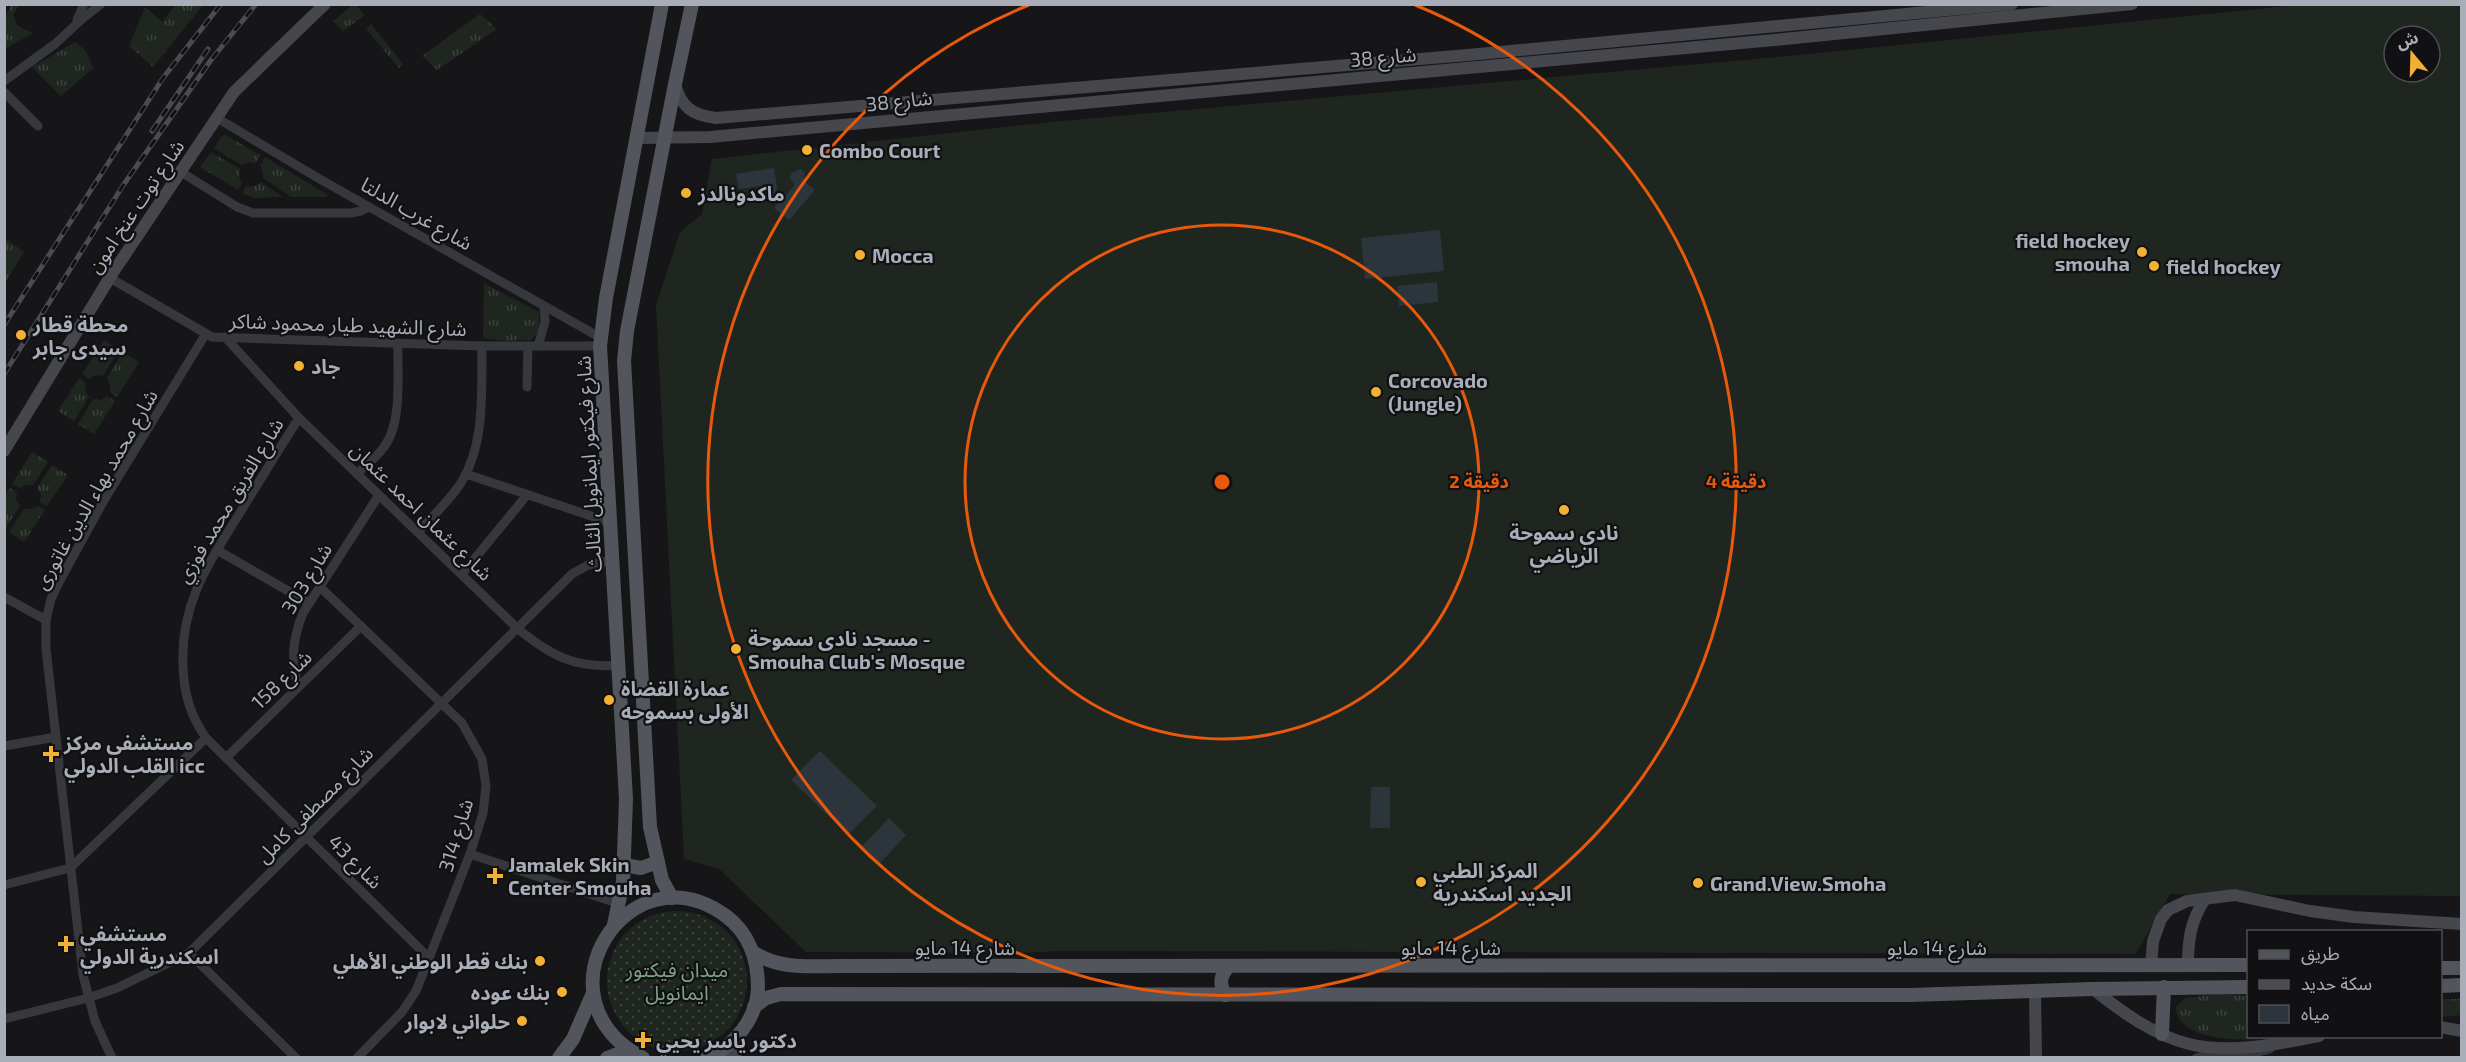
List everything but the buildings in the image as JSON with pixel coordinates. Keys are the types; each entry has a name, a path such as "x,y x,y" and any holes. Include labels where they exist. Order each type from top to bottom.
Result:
{"main road":[{"name":"شارع فيكتور ايمانويل الثالث","path":"614,925 620,904 624,865 626,799 601,342 606,298 662,4"},
{"path":"672,898 663,880 650,827 624,362 627,331 692,4"},
{"path":"624,865 641,868 658,862"},
{"path":"643,1058 628,1050 618,1041 602,1020 593,993 593,966 598,951 614,925 641,906 672,898 694,900 715,909 733,922 745,936 753,952 758,975 754,1007 747,1022 725,1047 706,1058"},
{"name":"شارع 14 مايو","path":"753,952 767,961 782,965 1228,967 2247,965"},
{"path":"1225,995 1221,983 1228,967"},
{"path":"2442,968 2462,968"},
{"path":"2442,986 2462,986"},
{"path":"754,1007 766,998 781,994 1900,995 2164,987 2247,987"},
{"path":"2162,1034 2164,987"},
{"path":"561,1058 573,1039 593,993"},
{"path":"607,1058 628,1050"},
{"path":"561,1058 567,1058"}],"street":[{"path":"74,25 84,4"},
{"path":"4,81 55,44 74,25 101,4"},
{"name":"شارع توت عنخ امون","path":"4,451 110,278 217,118 246,79 325,4"},
{"name":"شارع 38","path":"637,138 710,137 1602,49 2012,4"},
{"name":"شارع 38","path":"675,84 681,102 689,111 716,118 1602,49 2132,4"},
{"path":"4,92 38,126"},
{"name":"شارع غرب الدلتا","path":"217,118 544,306 601,342"},
{"path":"181,172 237,207 253,213 351,213 369,207"},
{"name":"شارع الشهيد طيار محمود شاكر","path":"110,278 205,335 482,346 601,342"},
{"path":"527,387 533,346 545,322 544,306"},
{"name":"شارع محمد بهاء الدين غاتورى","path":"112,1058 95,1021 88,998 70,868 46,650 46,620 51,599 58,584 103,502 205,335"},
{"name":"شارع عثمان احمد عثمان","path":"225,337 299,418 517,628 544,649 563,659 592,666 619,665"},
{"path":"357,474 384,446 391,434 396,408 398,344"},
{"path":"418,532 451,496 474,457 480,425 482,346"},
{"name":"شارع الفريق محمد فوزي","path":"206,738 188,707 184,689 182,648 190,602 217,550 299,418"},
{"path":"466,474 612,523"},
{"name":"شارع 303","path":"298,687 292,649 296,631 309,603 379,495"},
{"path":"462,574 527,495"},
{"path":"217,550 309,603"},
{"name":"شارع مصطفى كامل","path":"4,1019 88,998 117,988 189,953 576,570 614,560"},
{"name":"شارع 314","path":"320,587 462,723 482,759 485,772 486,800 470,854 410,1002 357,1058"},
{"path":"4,597 46,620"},
{"name":"شارع 158","path":"226,758 361,626"},
{"path":"4,746 56,737"},
{"path":"4,885 70,868 206,738"},
{"name":"شارع 43","path":"206,738 429,958"},
{"path":"470,854 620,904"},
{"path":"2151,966 2153,941 2164,915 2176,904 2205,899 2240,896 2310,911 2354,917 2462,924"},
{"path":"2188,964 2189,931 2205,899"},
{"path":"189,953 296,1058"},
{"path":"2093,989 2125,1013 2162,1034 2191,1045 2214,1047 2307,1038"},
{"path":"2035,991 2036,1058"},
{"path":"2442,1027 2461,1030"},
{"path":"2196,1058 2206,1055 2246,1055 2290,1041"},
{"path":"725,1047 736,1058"}],"green space":[{"path":"354,4 365,15 343,31 333,21"},
{"path":"11,5 19,5 13,15 18,26 33,33 7,48 5,46 5,19"},
{"path":"176,5 203,5 153,67 129,46 145,7 162,22"},
{"name":"نادي سموحة الرياضي","path":"2299,5 2461,5 2461,896 2170,894 2136,954 806,952 719,869 684,859 656,305 680,232 702,214 712,159 1051,122 1789,56"},
{"path":"480,14 497,29 437,70 422,56"},
{"path":"371,24 403,64 399,68 366,29"},
{"path":"75,42 85,50 93,68 61,96 32,67"},
{"path":"226,135 260,155 256,163 248,162 241,165 214,148 222,136"},
{"path":"211,152 240,169 239,177 242,184 238,190 200,167"},
{"path":"265,157 328,195 326,197 291,197 263,178 260,166"},
{"path":"261,182 283,197 254,198 242,193 246,186 253,187"},
{"path":"5,238 24,252 5,283"},
{"path":"484,283 539,312 539,331 531,340 504,341 483,338"},
{"path":"104,340 119,350 103,376 95,375 89,379 82,374"},
{"path":"123,352 139,362 117,397 110,392 107,378"},
{"path":"79,378 86,383 85,390 89,397 74,421 58,411"},
{"path":"107,396 115,401 94,434 78,424 93,399 101,400"},
{"path":"32,452 48,462 33,485 19,488 12,484"},
{"path":"52,465 68,475 47,506 40,502 41,494 37,488"},
{"path":"10,488 17,492 16,500 20,506 5,529 5,495"},
{"path":"38,506 45,510 24,542 9,532 24,509"},
{"name":"ميدان فيكتور ايمانويل","path":"677,911 704,917 716,923 726,932 735,942 741,954 747,981 741,1008 735,1020 726,1030 716,1039 704,1045 677,1051 650,1045 638,1039 628,1030 619,1020 613,1008 607,981 613,954 619,942 628,932 638,923 650,917"},
{"path":"2219,994 2247,996 2247,1038 2274,1038 2241,1039 2222,1038 2190,1029 2180,1020 2176,1007 2185,998"},
{"path":"2442,999 2461,999 2461,1015 2442,1017"}],"water":[{"path":"774,168 777,187 775,194 767,196 762,186 739,189 736,174"},
{"path":"801,169 805,173 804,181 815,190 789,220 774,208 795,185 790,178 791,173"},
{"path":"1440,230 1444,271 1365,279 1361,238"},
{"path":"1437,282 1438,302 1399,306 1397,286"},
{"path":"820,751 877,806 848,835 791,780"},
{"path":"1371,787 1390,787 1390,828 1370,828"},
{"path":"889,818 906,835 879,864 861,847"}],"railway":[{"path":"4,325 163,78 221,4"},
{"path":"4,374 124,184 211,60 256,4"},
{"path":"152,131 208,49"}],"place":[{"name":"Combo Court","path":"807,150"},
{"name":"ماكدونالدز","path":"686,193"},
{"name":"field hockey smouha","path":"2142,252"},
{"name":"Mocca","path":"860,255"},
{"name":"field hockey","path":"2154,266"},
{"name":"محطة قطار سيدى جابر","path":"21,335"},
{"name":"جاد","path":"299,366"},
{"name":"Corcovado (Jungle)","path":"1376,392"},
{"name":"نادي سموحة الرياضي","path":"1564,510"},
{"name":"مسجد نادى سموحة - Smouha Club's Mosque","path":"736,649"},
{"name":"عمارة القضاة الأولى بسموحه","path":"609,700"},
{"name":"مستشفى مركز القلب الدولي icc","path":"51,754"},
{"name":"Jamalek Skin Center Smouha","path":"495,876"},
{"name":"المركز الطبى الجديد اسكندرية","path":"1421,882"},
{"name":"Grand.View.Smoha","path":"1698,883"},
{"name":"مستشفي اسكندرية الدولي","path":"66,944"},
{"name":"بنك قطر الوطني الأهلي","path":"540,961"},
{"name":"بنك عوده","path":"562,992"},
{"name":"حلواني لابوار","path":"522,1021"},
{"name":"دكتور ياسر يحيي","path":"643,1040"}]}
